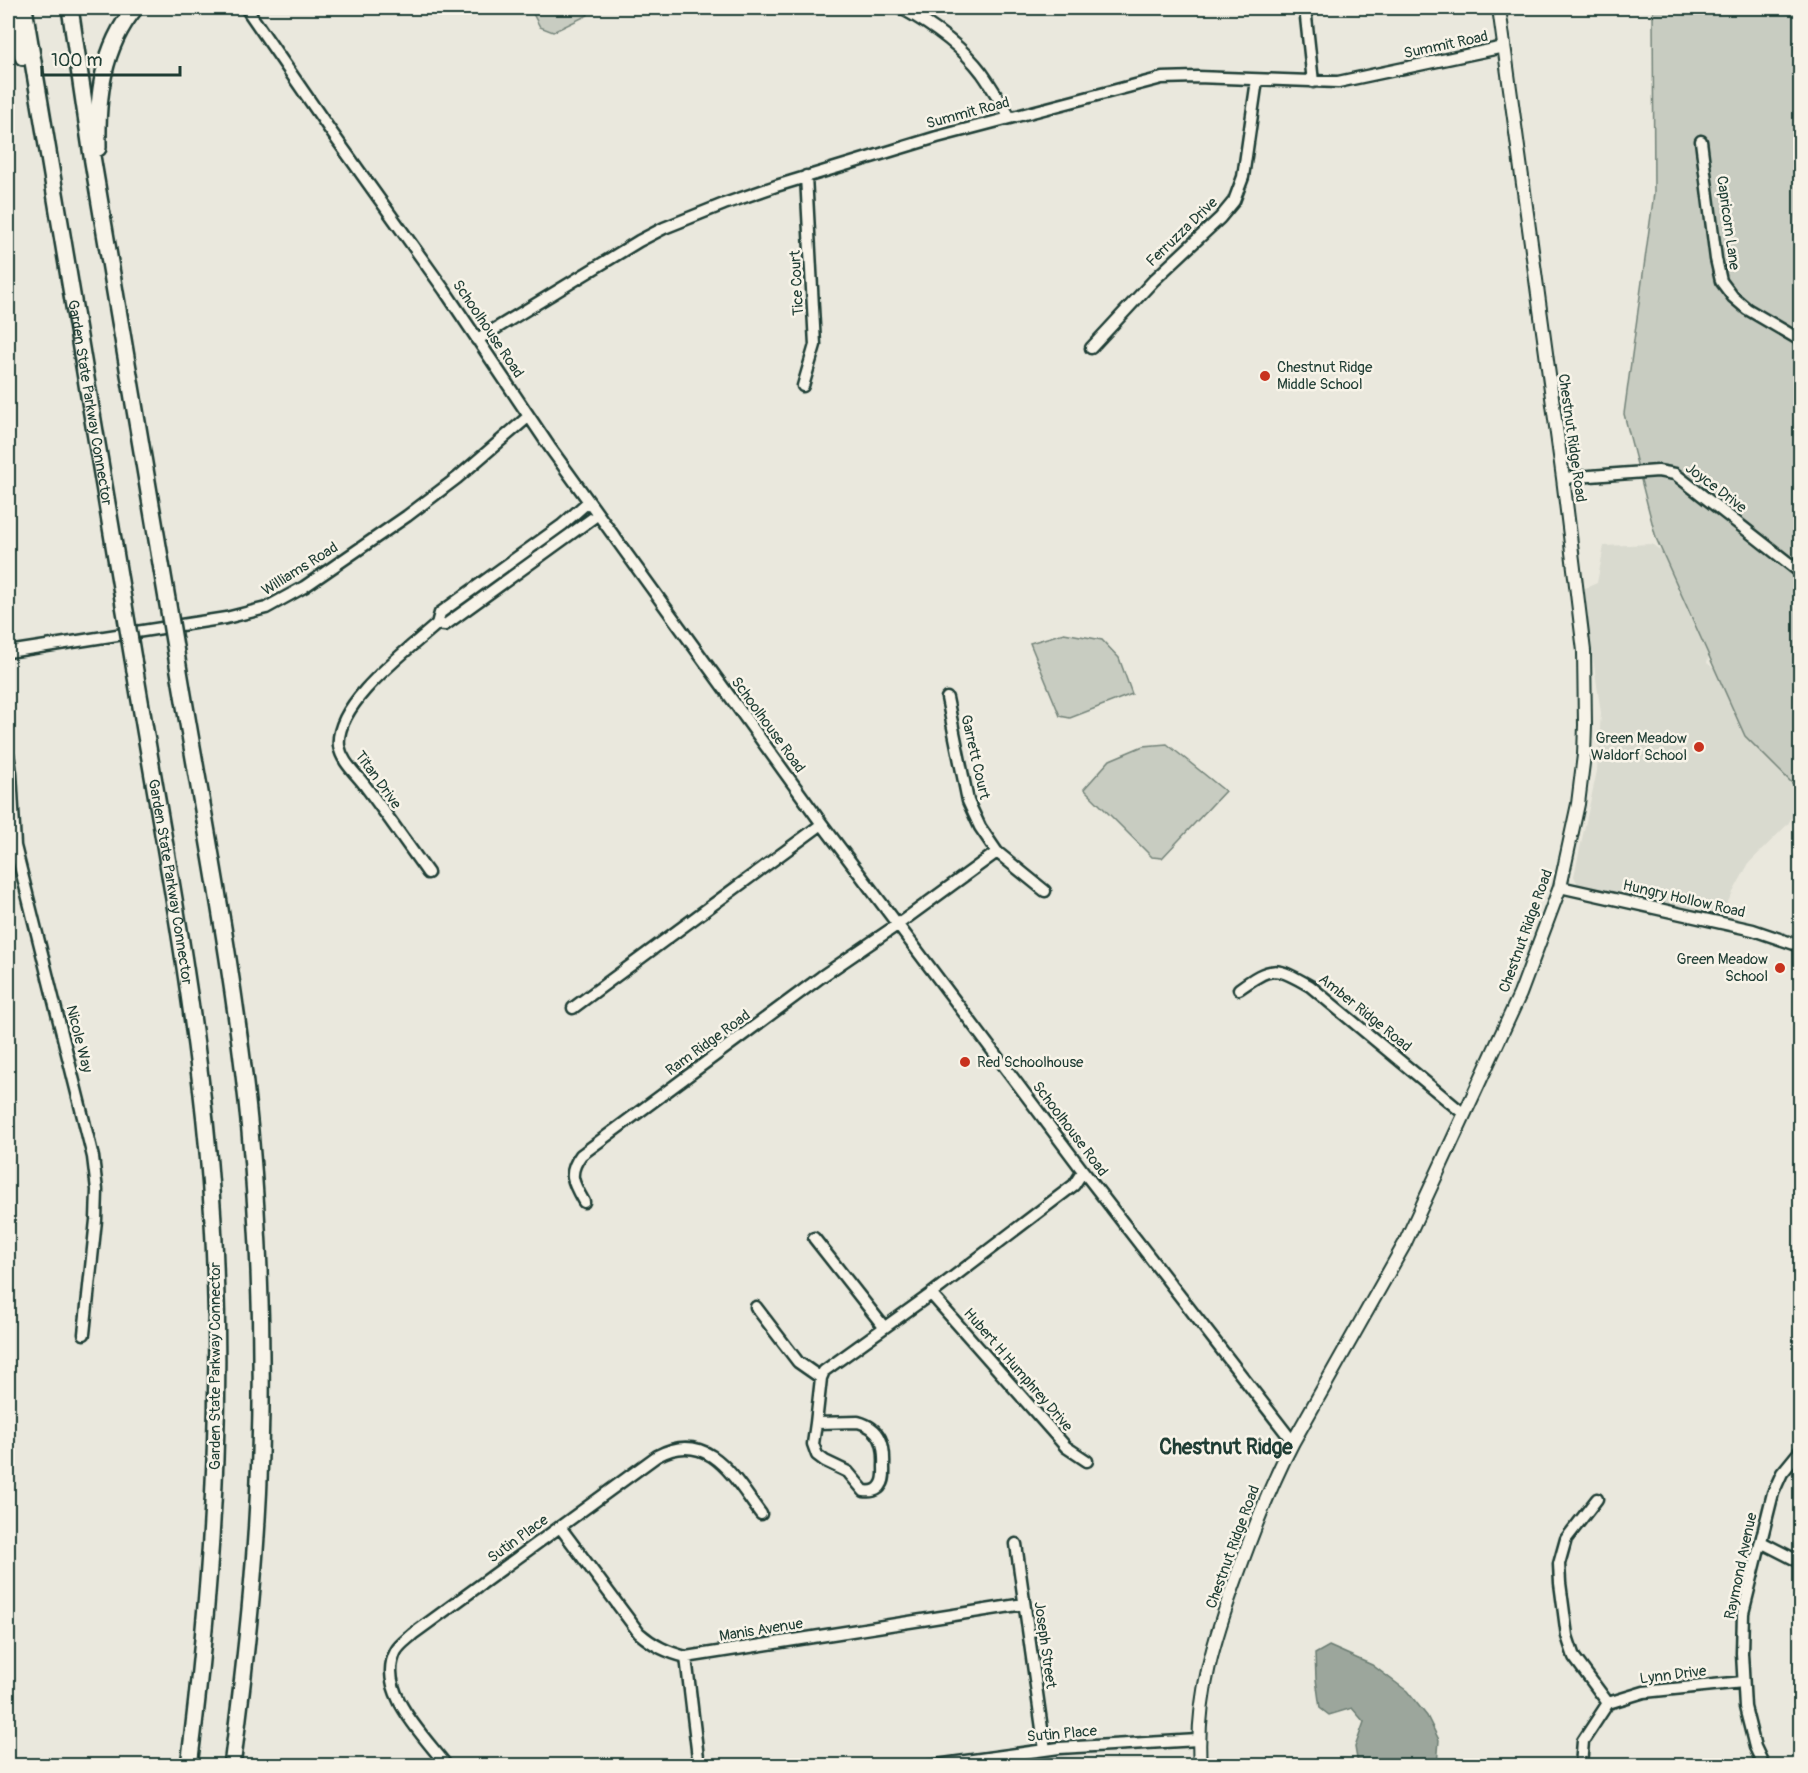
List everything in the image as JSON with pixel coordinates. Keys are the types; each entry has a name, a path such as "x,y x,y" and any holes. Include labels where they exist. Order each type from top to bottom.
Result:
{"highway":[{"path":"9,8 48,156"},
{"name":"Garden State Parkway Connector","path":"24,8 193,1020 205,1120 215,1254 218,1355 215,1490 206,1624 189,1766"},
{"path":"70,8 99,202 228,962 252,1152 259,1263 261,1398 256,1533 248,1634 232,1766"},
{"path":"99,202 98,116 102,78 112,47 135,8"}],"main road":[{"name":"Chestnut Ridge Road","path":"1200,1766 1198,1740 1200,1708 1213,1644 1252,1532 1280,1465 1404,1245 1520,994 1560,887 1578,804 1584,754 1586,701 1584,651 1563,478 1499,8"}],"street":[{"name":"Schoolhouse Road","path":"246,8 445,291 528,417 597,515 822,824 1083,1171 1293,1442"},
{"path":"901,8 939,31 967,56 982,73 1010,117"},
{"path":"1305,8 1313,82"},
{"name":"Summit Road","path":"477,340 614,255 664,228 749,194 1010,117 1162,78 1197,77 1313,82 1353,80 1504,47"},
{"name":"Ferruzza Drive","path":"1091,348 1154,280 1220,218 1234,201 1243,177 1257,80"},
{"name":"Capricorn Lane","path":"1701,141 1716,259 1721,280 1733,297 1748,309 1800,340"},
{"name":"Tice Court","path":"803,386 815,345 806,176"},
{"name":"Williams Road","path":"8,652 226,618 266,608 304,587 407,516 457,478 528,417"},
{"name":"Joyce Drive","path":"1563,478 1658,471 1675,474 1800,572"},
{"name":"Titan Drive","path":"428,873 367,788 343,759 339,744 341,727 359,695 437,624 440,613 562,525 588,502"},
{"name":"Titan Drive","path":"437,624 445,625 597,515"},
{"name":"Garrett Court","path":"947,698 968,801 980,827 997,852 1045,891"},
{"name":"Nicole Way","path":"8,754 15,846 93,1157 97,1190 96,1220 84,1334"},
{"path":"573,1008 822,824"},
{"path":"897,925 997,852"},
{"name":"Hungry Hollow Road","path":"1560,887 1753,930 1800,946"},
{"name":"Ram Ridge Road","path":"584,1202 575,1186 572,1174 574,1164 581,1155 821,977 897,925"},
{"name":"Amber Ridge Road","path":"1239,989 1260,974 1275,970 1292,975 1310,986 1464,1114"},
{"path":"816,1423 858,1422 876,1431 885,1449 883,1482 879,1488 864,1491 848,1472 817,1455 813,1444 821,1378 824,1371 931,1294 1074,1185 1083,1171"},
{"path":"814,1238 884,1327"},
{"name":"Hubert H Humphrey Drive","path":"931,1294 1066,1448 1087,1461"},
{"path":"756,1307 798,1362 821,1378"},
{"name":"Sutin Place","path":"447,1766 399,1704 393,1684 391,1666 397,1649 413,1635 668,1450 699,1449 712,1454 727,1469 761,1514"},
{"name":"Raymond Avenue","path":"1764,1766 1755,1747 1745,1707 1742,1653 1743,1613 1773,1492 1782,1473 1800,1451"},
{"path":"1581,1766 1583,1741 1608,1702 1574,1657 1567,1636 1559,1564 1566,1539 1597,1499"},
{"name":"Manis Avenue","path":"560,1527 639,1633 652,1644 686,1657 1024,1604"},
{"path":"1761,1542 1800,1562"},
{"name":"Joseph Street","path":"1016,1544 1045,1750"},
{"path":"686,1657 699,1766"},
{"name":"Lynn Drive","path":"1608,1702 1644,1692 1743,1682"},
{"name":"Sutin Place","path":"928,1766 1045,1750 1198,1740"}],"shaded area":[{"path":"530,8 585,8 588,15 553,32 540,27"},
{"path":"1653,8 1800,8 1800,789 1745,736 1656,538 1624,414 1654,193"},
{"name":"Green Meadow Waldorf School","path":"1652,544 1722,597 1707,663 1762,705 1800,723 1800,803 1788,824 1749,863 1719,918 1578,885 1574,876 1597,771 1601,713 1583,589 1597,583 1604,546"},
{"path":"1064,633 1102,640 1119,658 1132,694 1070,718 1060,716 1030,643"},
{"path":"1167,744 1225,791 1162,858 1152,857 1084,789 1110,760 1143,746"},
{"path":"1329,1646 1372,1665 1407,1691 1427,1716 1439,1740 1437,1765 1358,1765 1355,1747 1364,1722 1352,1708 1329,1715 1320,1708 1315,1654"}],"place":[{"name":"Chestnut Ridge Middle School","path":"1265,376"},
{"name":"Green Meadow Waldorf School","path":"1699,747"},
{"name":"Green Meadow School","path":"1780,968"},
{"name":"Red Schoolhouse","path":"965,1062"}],"district":[{"name":"Chestnut Ridge","path":"1226,1447"}]}
